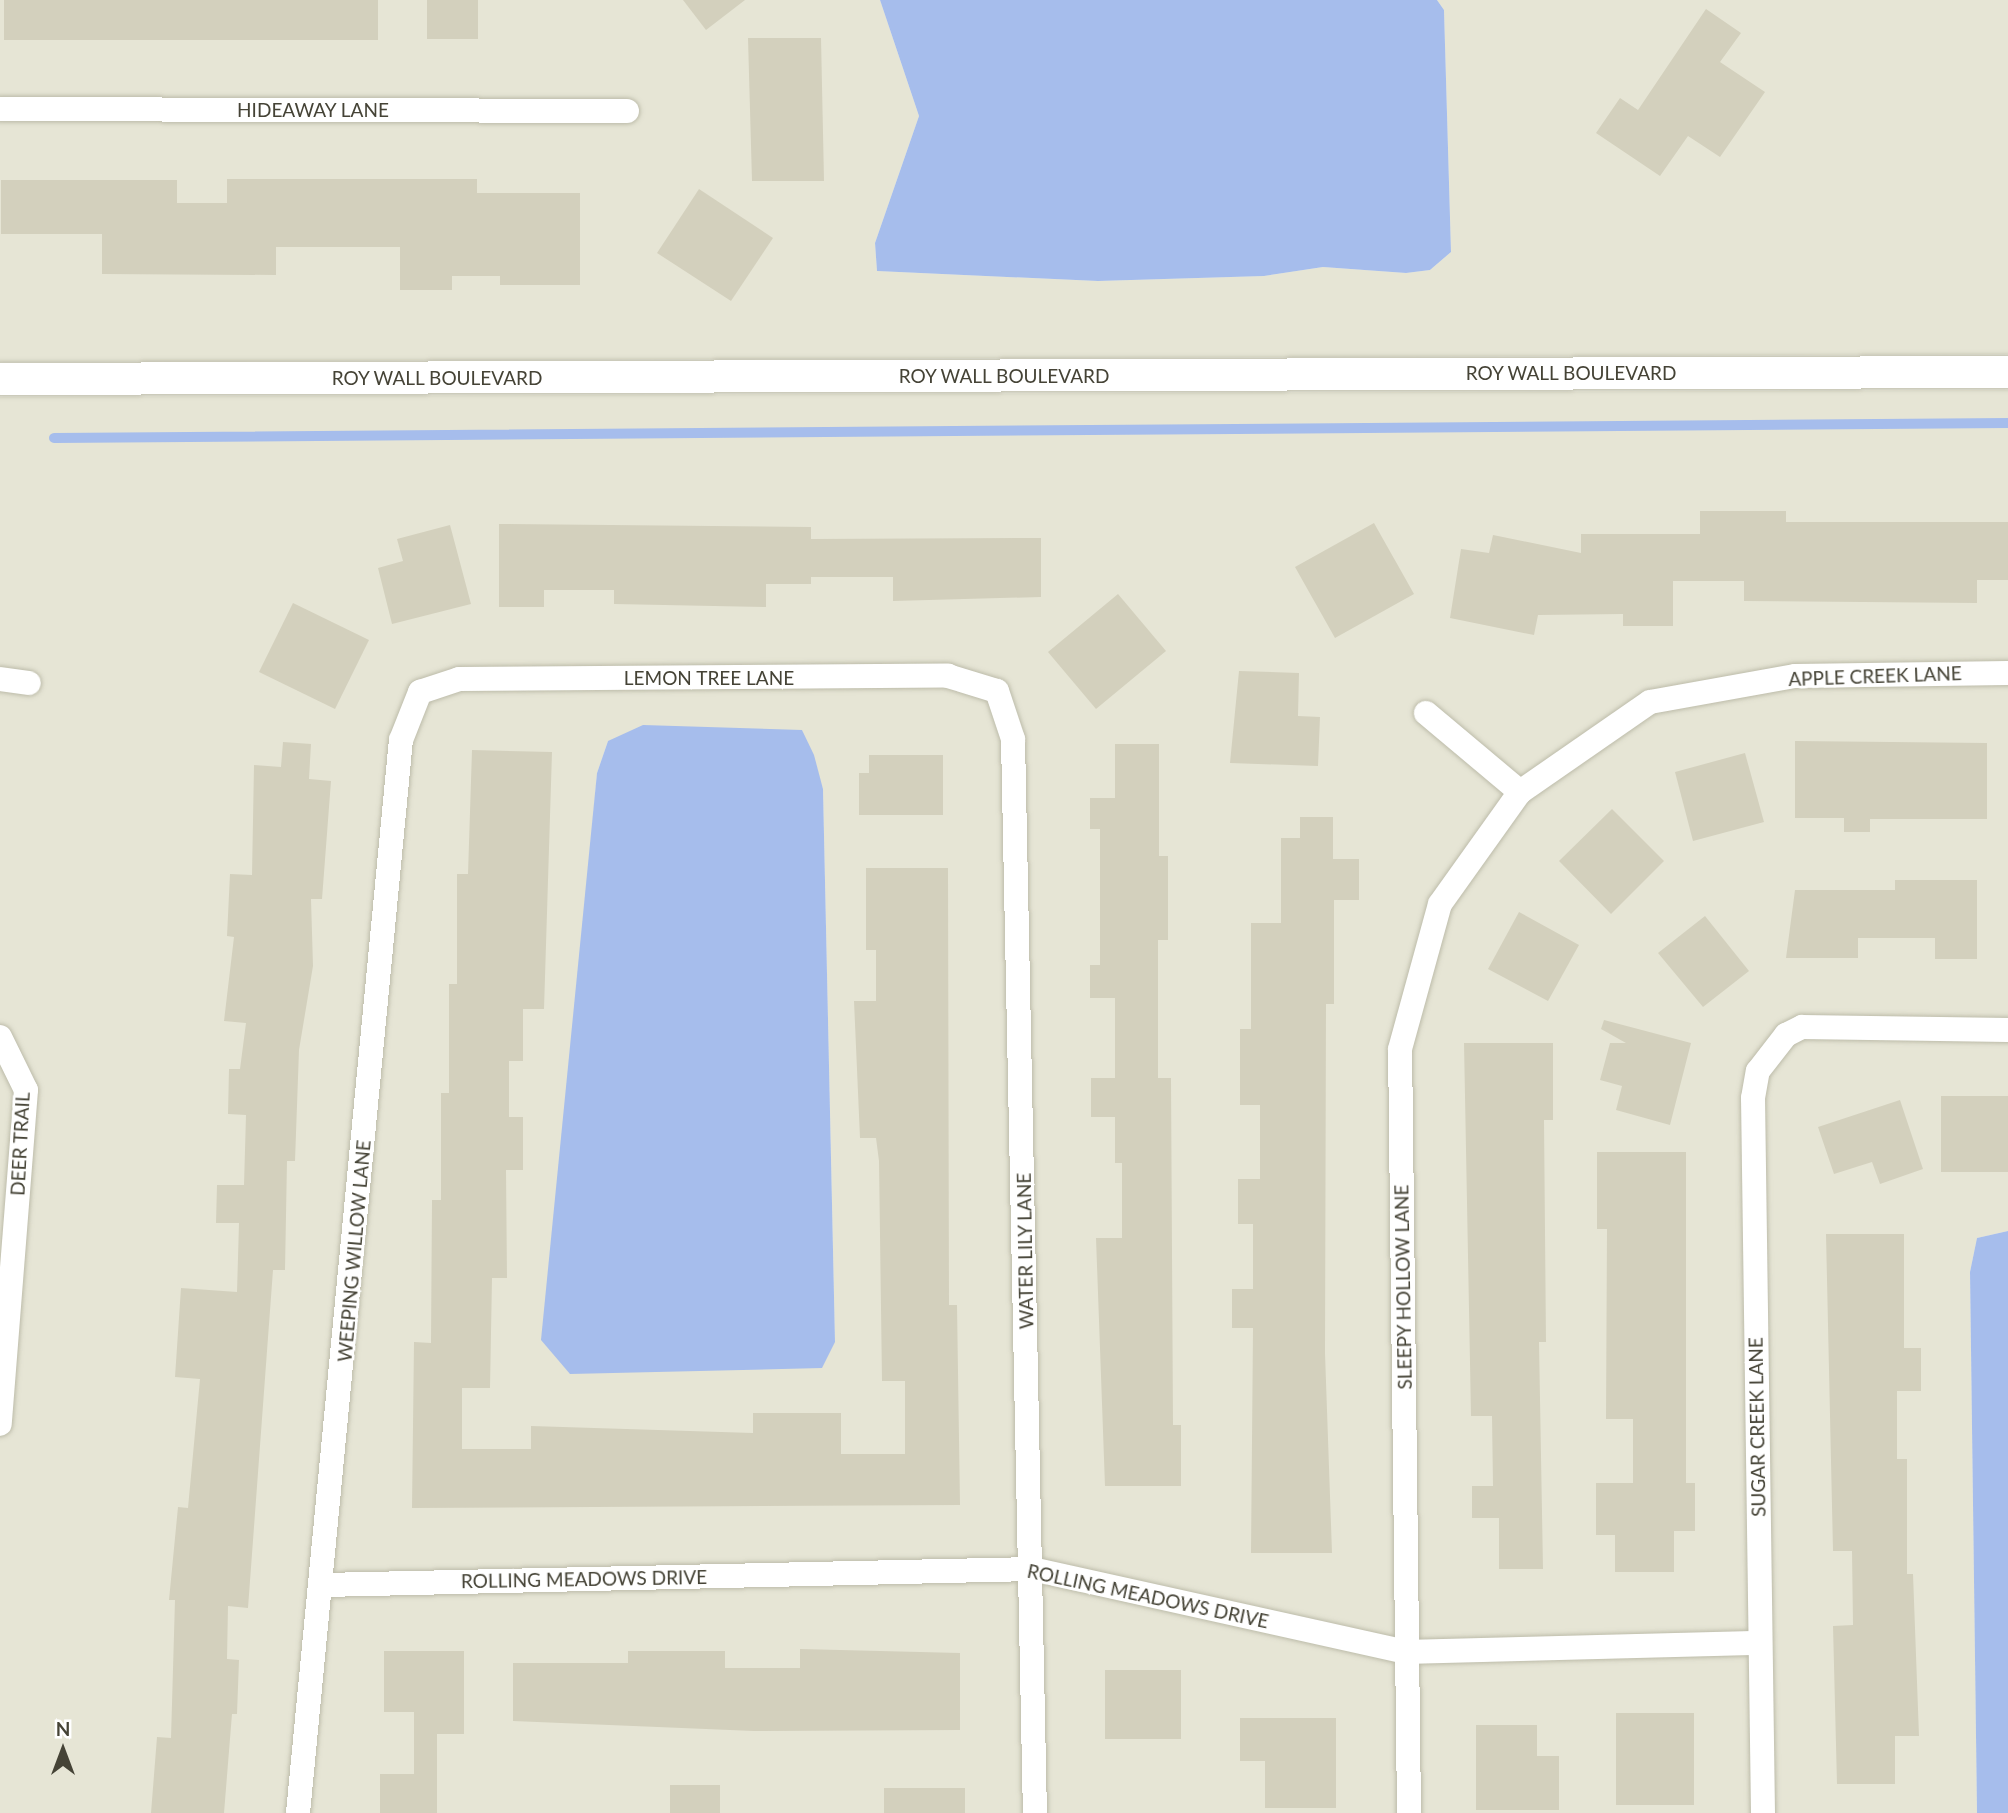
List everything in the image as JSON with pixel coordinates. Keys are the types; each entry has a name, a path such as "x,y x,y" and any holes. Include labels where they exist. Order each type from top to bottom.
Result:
{"street":[{"name":"HIDEAWAY LANE","path":"0,109 626,111"},
{"name":"ROY WALL BOULEVARD","path":"0,379 2008,372"},
{"name":"APPLE CREEK LANE","path":"1520,792 1650,702 1795,676 2008,673"},
{"name":"LEMON TREE LANE","path":"420,692 459,680 934,676 997,691"},
{"path":"0,679 29,683"},
{"name":"WATER LILY LANE","path":"997,691 1013,739 1035,1813"},
{"name":"WEEPING WILLOW LANE","path":"299,1813 323,1585 401,740 420,692"},
{"path":"1426,713 1520,792"},
{"name":"SLEEPY HOLLOW LANE","path":"1409,1813 1400,1049 1440,904 1520,792"},
{"name":"SUGAR CREEK LANE","path":"1763,1813 1753,1098 1758,1071 1775,1046 1802,1027 2008,1030"},
{"name":"DEER TRAIL","path":"0,1037 26,1090 0,1424"},
{"name":"ROLLING MEADOWS DRIVE","path":"323,1585 1032,1569 1407,1652 1760,1643"}],"shaded area":[{"path":"0,0 880,0 919,116 875,243 877,271 1098,281 1264,276 1323,267 1406,273 1430,270 1451,252 1444,10 1437,0 2008,0 2008,354 0,362"},
{"path":"2008,390 2008,1231 1977,1238 1970,1272 1977,1813 0,1813 0,397","holes":["756,730 802,730 823,789 835,1342 581,960 597,773 608,741"]}],"water":[{"path":"880,0 1437,0 1444,10 1451,252 1430,270 1406,273 1323,267 1264,276 1098,281 877,271 875,243 919,116"},
{"path":"643,725 802,730 814,755 823,789 835,1342 822,1368 570,1374 541,1340 597,773 608,741"},
{"path":"2008,1231 2008,1813 1977,1813 1970,1272 1977,1238"}],"building":[{"path":"4,0 378,0 378,40 4,40"},
{"path":"427,0 478,0 478,39 427,39"},
{"path":"683,0 745,0 706,30"},
{"path":"1706,9 1741,33 1720,62 1765,92 1720,157 1688,136 1660,176 1596,133 1620,98 1638,110"},
{"path":"748,38 821,38 824,181 752,181"},
{"path":"227,179 477,179 477,193 580,193 580,285 500,285 500,276 452,276 452,290 400,290 400,247 276,247 276,275 102,274 102,234 1,234 1,180 177,180 177,203 227,203"},
{"path":"699,189 773,238 731,301 657,253"},
{"path":"1700,511 1786,511 1786,522 2008,522 2008,580 1977,580 1977,603 1744,601 1744,581 1673,581 1673,626 1623,626 1623,614 1538,615 1534,635 1450,618 1461,549 1489,553 1493,535 1581,553 1581,534 1700,534"},
{"path":"1374,523 1414,594 1335,638 1295,567"},
{"path":"499,524 811,527 811,539 1041,538 1041,597 893,601 893,577 811,577 811,584 766,584 766,607 614,604 614,590 544,590 544,607 499,607"},
{"path":"450,525 471,604 392,624 378,568 403,561 397,539"},
{"path":"1118,594 1166,651 1096,709 1048,652"},
{"path":"293,603 369,640 335,709 259,672"},
{"path":"1239,671 1299,673 1298,716 1320,717 1318,766 1230,763"},
{"path":"1795,741 1987,743 1987,819 1870,819 1870,832 1844,832 1844,818 1795,818"},
{"path":"283,742 311,744 309,779 331,781 322,899 311,899 313,966 299,1050 295,1161 287,1161 285,1270 273,1270 248,1608 228,1606 227,1659 239,1660 237,1714 232,1714 224,1813 151,1813 157,1737 171,1738 175,1600 169,1600 178,1507 188,1508 200,1379 175,1377 181,1288 237,1292 239,1223 216,1223 217,1185 244,1185 246,1115 228,1114 229,1069 240,1069 246,1023 224,1021 234,937 227,936 230,874 252,875 254,765 281,767"},
{"path":"1115,744 1159,744 1159,856 1168,856 1168,940 1158,940 1158,1078 1171,1078 1173,1425 1181,1425 1181,1486 1105,1486 1096,1238 1122,1238 1122,1163 1115,1163 1115,1117 1091,1117 1091,1078 1115,1078 1115,998 1090,998 1090,965 1100,965 1100,829 1090,829 1090,798 1115,798"},
{"path":"472,750 552,752 544,1009 523,1009 523,1061 509,1061 509,1117 523,1117 523,1170 506,1170 507,1278 492,1278 490,1388 462,1388 462,1449 531,1449 531,1426 753,1433 753,1413 841,1413 841,1454 905,1454 905,1381 882,1381 879,1161 876,1138 860,1138 854,1001 876,1001 876,950 866,950 866,868 948,868 949,1305 957,1305 960,1505 412,1508 414,1342 431,1343 432,1200 441,1200 441,1093 449,1093 449,984 457,984 457,874 468,874"},
{"path":"1745,753 1764,822 1693,841 1675,772"},
{"path":"869,755 943,755 943,815 859,815 859,773 869,773"},
{"path":"1612,809 1664,861 1611,914 1559,861"},
{"path":"1300,817 1333,817 1333,859 1359,859 1359,900 1334,900 1334,1004 1326,1004 1325,1353 1332,1553 1251,1553 1253,1328 1232,1328 1232,1289 1253,1289 1253,1224 1238,1224 1238,1179 1260,1179 1260,1105 1240,1105 1240,1029 1251,1029 1251,923 1281,923 1281,838 1300,838"},
{"path":"1895,880 1977,880 1977,959 1935,959 1935,938 1858,938 1858,958 1786,958 1795,890 1895,890"},
{"path":"1519,912 1579,945 1548,1001 1488,969"},
{"path":"1705,916 1749,971 1703,1007 1658,953"},
{"path":"1604,1020 1691,1043 1670,1125 1616,1110 1622,1086 1600,1080 1610,1043 1626,1043 1601,1029"},
{"path":"1464,1043 1553,1043 1553,1120 1544,1120 1546,1342 1539,1342 1543,1569 1499,1569 1499,1518 1472,1518 1472,1486 1493,1486 1492,1416 1471,1416"},
{"path":"1941,1096 2008,1096 2008,1172 1941,1172"},
{"path":"1900,1100 1923,1169 1880,1184 1872,1162 1834,1174 1818,1127"},
{"path":"1597,1152 1686,1152 1686,1483 1695,1483 1695,1531 1674,1531 1674,1572 1615,1572 1615,1535 1596,1535 1596,1483 1633,1483 1633,1419 1606,1419 1607,1229 1597,1229"},
{"path":"1826,1234 1904,1234 1904,1348 1921,1348 1921,1391 1897,1391 1897,1459 1907,1459 1907,1574 1913,1574 1919,1736 1895,1736 1895,1784 1837,1784 1833,1626 1853,1625 1852,1551 1833,1551"},
{"path":"800,1649 960,1653 960,1730 754,1731 513,1721 513,1663 628,1663 628,1651 725,1651 725,1668 800,1668"},
{"path":"384,1651 464,1651 464,1734 437,1734 437,1813 380,1813 380,1774 414,1774 414,1712 384,1712"},
{"path":"1105,1670 1181,1670 1181,1739 1105,1739"},
{"path":"1616,1713 1694,1713 1694,1805 1616,1805"},
{"path":"1240,1718 1336,1718 1336,1808 1265,1808 1265,1761 1240,1761"},
{"path":"1476,1725 1537,1725 1537,1756 1559,1756 1559,1810 1476,1810"},
{"path":"670,1785 720,1785 720,1813 670,1813"},
{"path":"884,1788 965,1788 965,1813 884,1813"}],"waterway":[{"path":"54,438 2008,423"}]}
